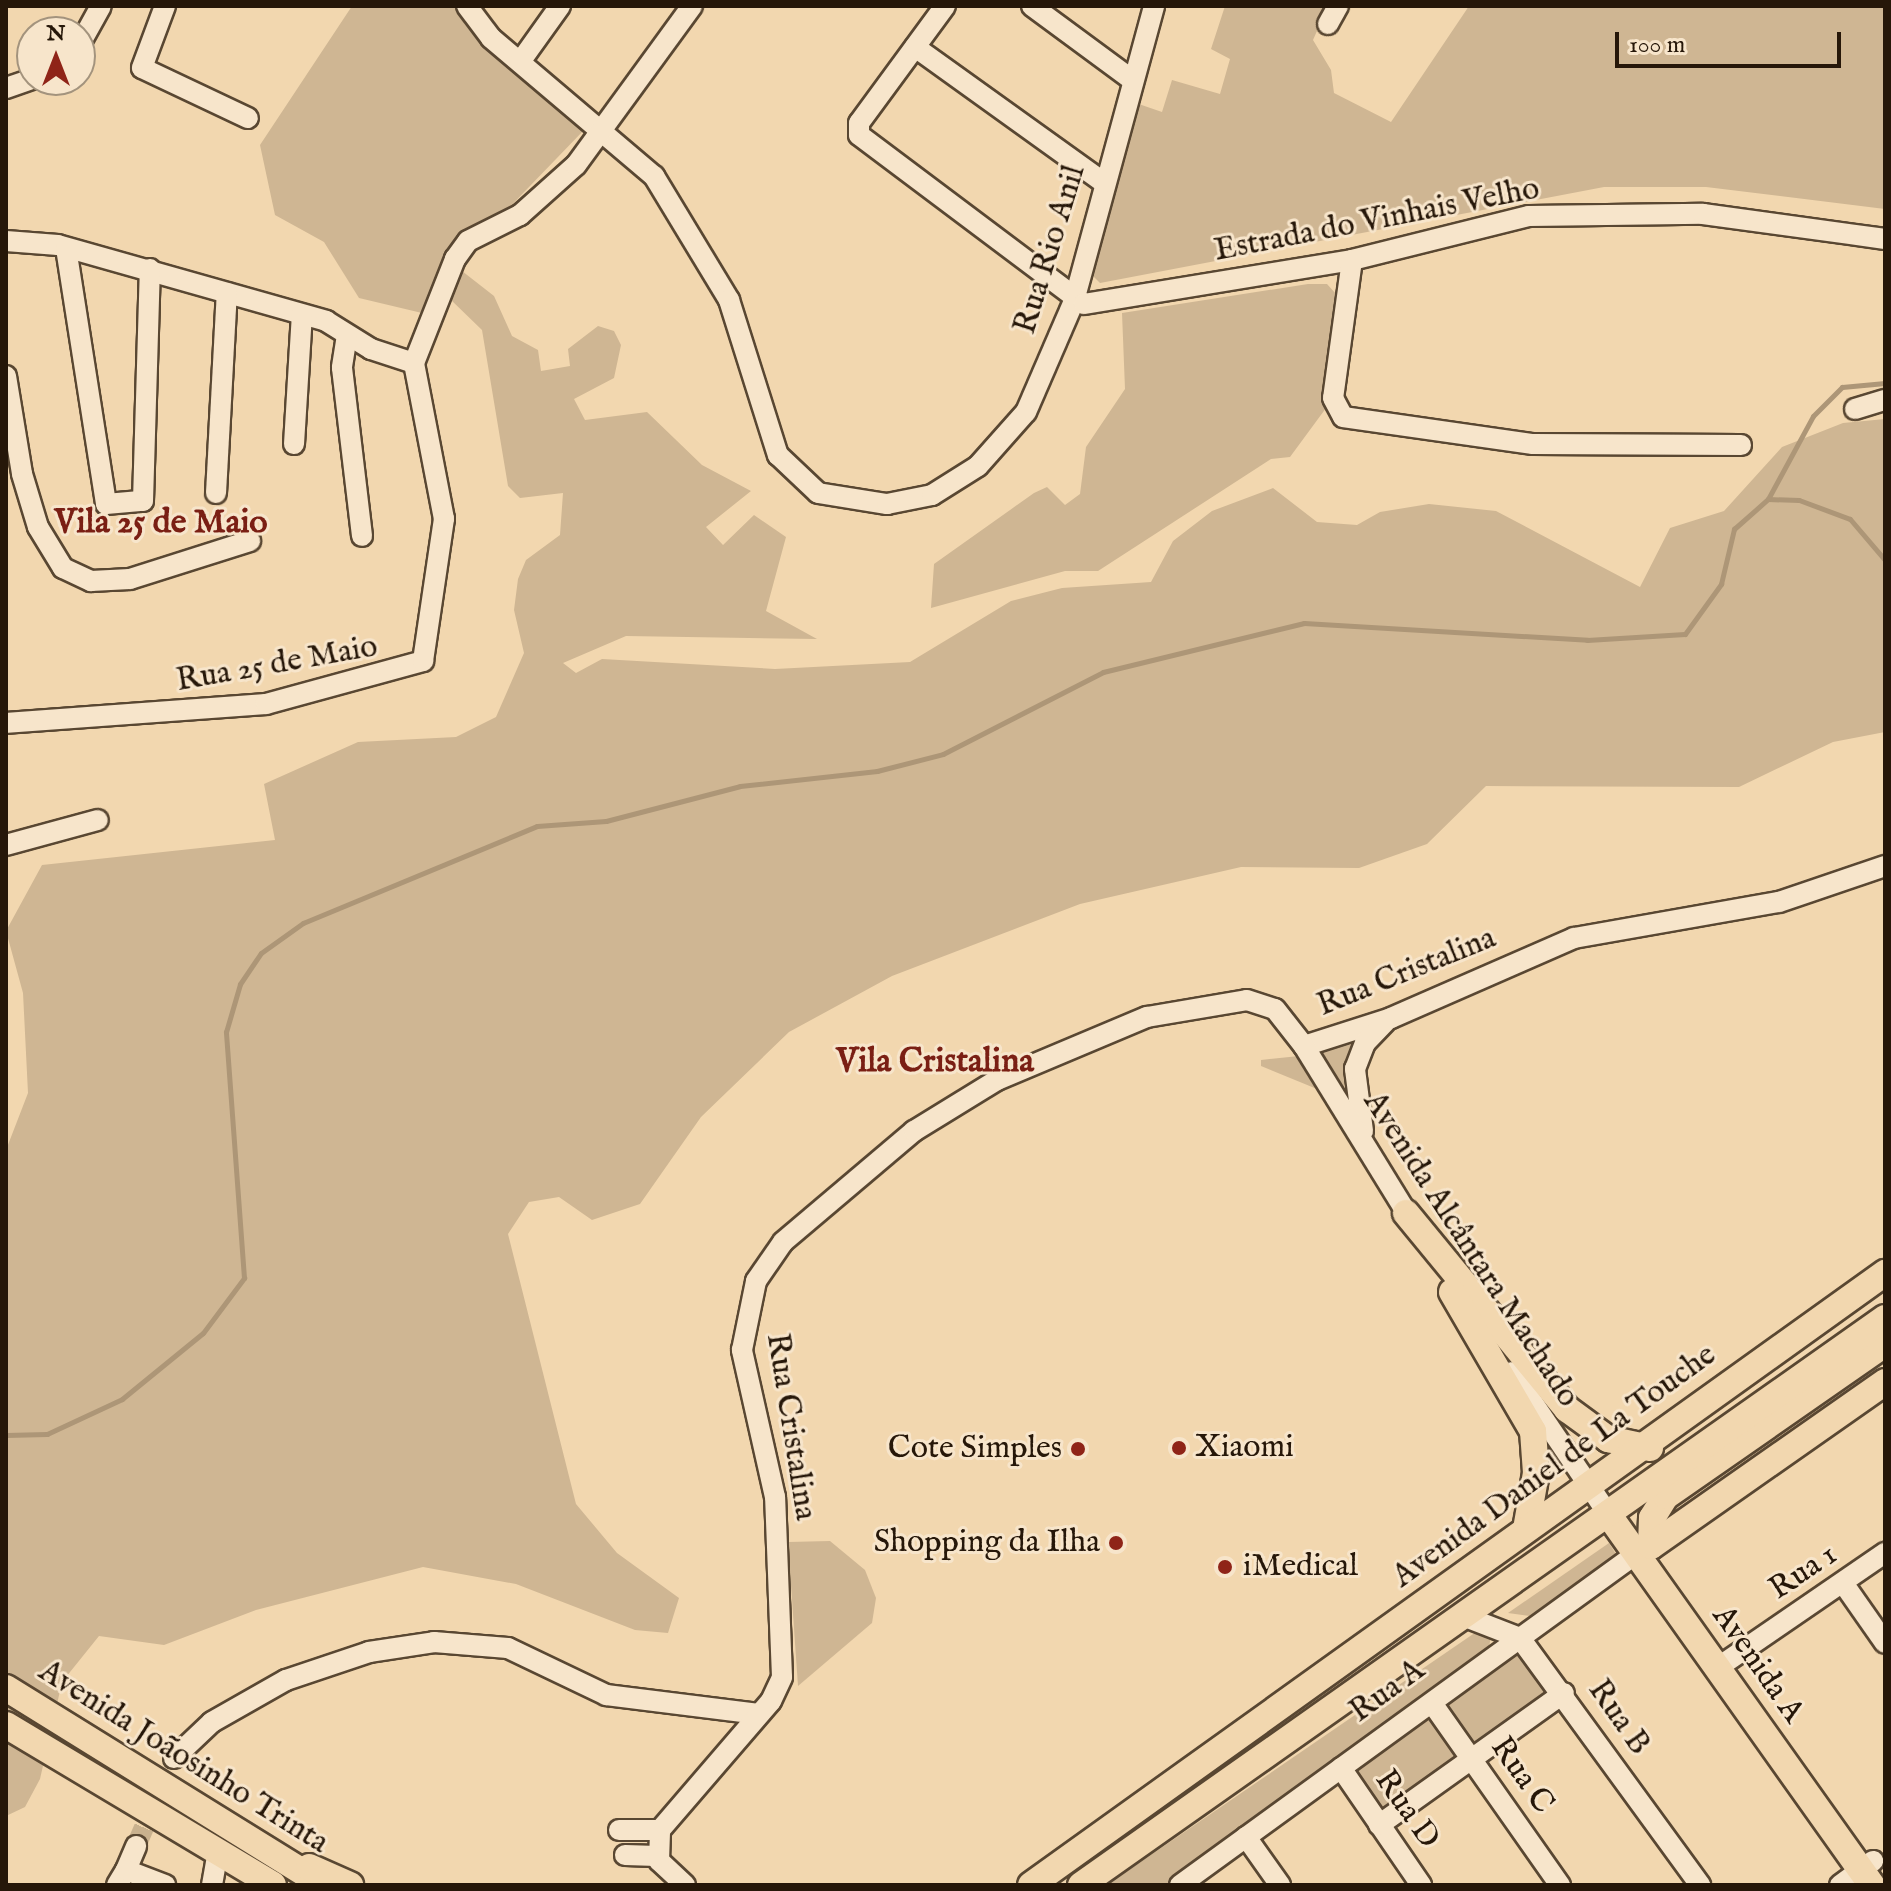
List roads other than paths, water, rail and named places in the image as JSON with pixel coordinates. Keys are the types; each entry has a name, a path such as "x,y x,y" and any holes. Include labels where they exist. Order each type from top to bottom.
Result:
{"main road":[{"path":"1406,1213 1557,1399 1595,1432 1639,1447 1706,1444"},
{"path":"1406,1213 1533,1431 1536,1473 1526,1529"},
{"name":"Avenida Daniel de La Touche","path":"1031,1885 1885,1273"},
{"name":"Avenida Daniel de La Touche","path":"1081,1885 1885,1318"},
{"path":"1608,1514 1673,1490 1885,1344"},
{"name":"Rua A","path":"1644,1550 1885,1382"},
{"path":"1644,1550 1654,1513 1673,1490"},
{"name":"Avenida A","path":"1608,1514 1644,1550 1724,1663 1866,1876"},
{"name":"Avenida Joãosinho Trinta","path":"6,1688 324,1885"},
{"name":"Avenida Joãosinho Trinta","path":"6,1725 263,1881"},
{"path":"261,1845 350,1885"}],"street":[{"path":"165,6 142,68 248,118"},
{"name":"Rua Rio Anil","path":"467,6 520,62 654,176 723,286 778,455 830,497 904,503 978,466 1026,412 1074,301 1131,79 1154,6"},
{"path":"520,62 560,6"},
{"path":"6,241 66,248 150,269 302,315 414,363 460,249 535,203 602,131 692,6"},
{"path":"945,6 858,131 866,145 1074,301"},
{"path":"1032,6 1131,79"},
{"path":"915,47 1104,183"},
{"name":"Estrada do Vinhais Velho","path":"1074,301 1099,304 1352,260 1529,216 1703,214 1885,239"},
{"path":"66,248 106,504 143,501 150,269"},
{"path":"1352,260 1333,398 1343,417 1533,444 1741,445"},
{"path":"216,493 227,293"},
{"path":"294,444 302,315"},
{"path":"347,335 342,368 362,536"},
{"name":"Rua 25 de Maio","path":"6,723 266,704 423,661 444,519 414,363"},
{"path":"6,376 22,474 38,527 63,568 91,581 130,579 250,541"},
{"path":"1855,409 1885,400"},
{"path":"6,845 98,820"},
{"name":"Rua Cristalina","path":"660,1830 759,1714 782,1677 778,1555 770,1463 743,1329 756,1281 783,1242 914,1131 1064,1047 1165,1011 1247,1000 1275,1009 1304,1046 1391,1018 1574,938 1779,902 1885,866"},
{"path":"1372,1158 1355,1069 1365,1043 1391,1018"},
{"name":"Avenida Alcântara Machado","path":"1304,1046 1406,1213 1587,1484"},
{"name":"Avenida A","path":"1587,1484 1608,1514"},
{"name":"Rua A","path":"1180,1885 1644,1550"},
{"name":"Rua 1","path":"1724,1663 1885,1553"},
{"path":"1843,1583 1885,1643"},
{"path":"1463,1616 1520,1638"},
{"name":"Rua B","path":"1520,1638 1564,1693 1700,1885"},
{"path":"174,1758 212,1722 286,1680 369,1652 434,1642 508,1648 606,1695 759,1714"},
{"path":"1379,1825 1564,1693"},
{"name":"Rua C","path":"1432,1703 1560,1885"},
{"name":"Rua D","path":"1341,1768 1421,1885"},
{"path":"619,1830 660,1830 657,1856"},
{"path":"1246,1837 1280,1885"},
{"path":"136,1846 121,1877 165,1885"},
{"path":"212,1885 218,1852"},
{"path":"625,1855 657,1856 685,1885"}],"waterway":[{"path":"6,1435 47,1434 122,1399 203,1333 244,1278 226,1032 240,984 261,953 303,923 537,826 606,821 740,786 877,771 943,754 1103,672 1304,623 1587,640 1685,634 1721,584 1734,529 1768,499 1813,416 1842,387 1885,383"},
{"path":"1768,499 1799,500 1850,519 1885,560"}],"tunnel":[{"path":"136,1846 174,1758"}],"place":[{"name":"Xiaomi","path":"1179,1448"},
{"name":"Cote Simples","path":"1078,1449"},
{"name":"Shopping da Ilha","path":"1116,1543"},
{"name":"iMedical","path":"1225,1567"}],"district":[{"name":"Vila 25 de Maio","path":"161,523"},
{"name":"Vila Cristalina","path":"935,1062"}]}
